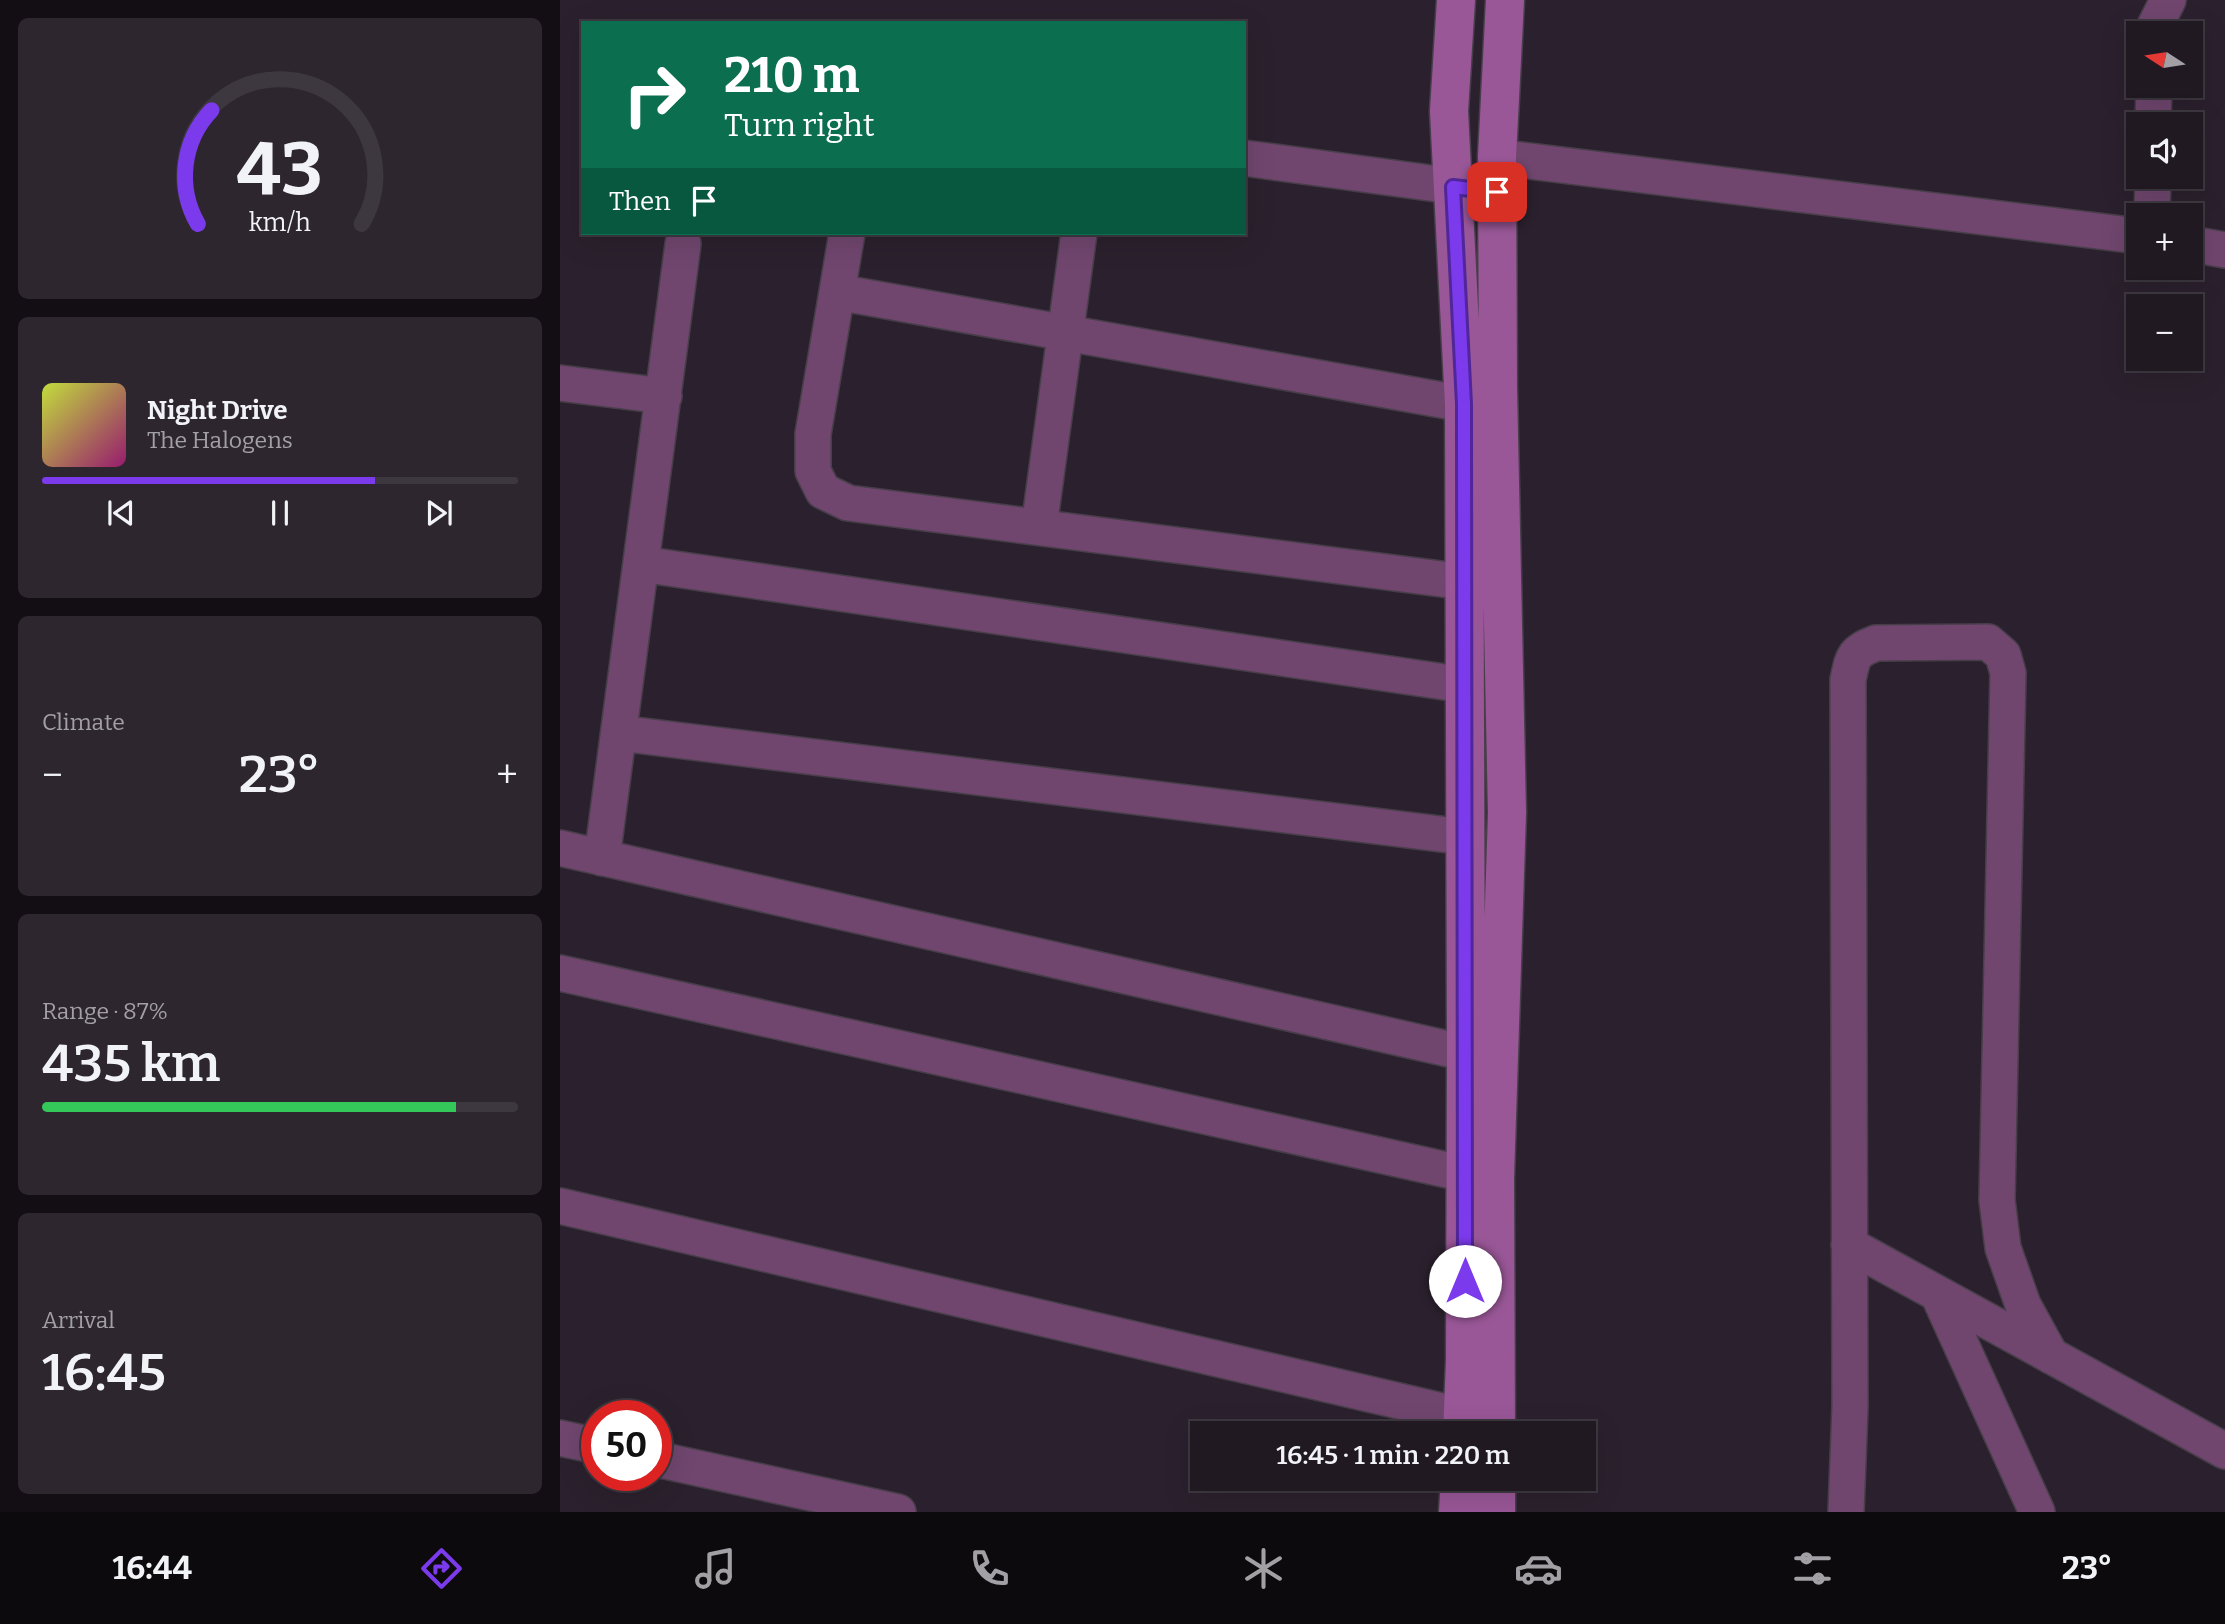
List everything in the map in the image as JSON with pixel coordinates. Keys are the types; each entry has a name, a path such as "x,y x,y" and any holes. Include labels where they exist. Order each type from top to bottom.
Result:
{"main road":[{"path":"1456,0 1449,111 1464,404 1465,837 1482,1056 1495,1178 1479,1421"},
{"path":"1478,1421 1465,1361 1465,1174 1482,1056 1507,813 1498,388 1497,175 1506,0"},
{"path":"1458,1512 1459,1491"},
{"path":"1496,1491 1496,1512"}],"street":[{"path":"2157,21 2168,0"},
{"path":"1246,158 1453,187 1497,175 2126,235"},
{"path":"847,235 813,434 813,471 823,491 848,503 1465,582"},
{"path":"1039,527 1079,235"},
{"path":"602,858 684,244"},
{"path":"2203,246 2225,250"},
{"path":"837,292 1464,404"},
{"path":"560,383 664,396"},
{"path":"641,564 1465,685"},
{"path":"1846,1512 1850,1407 1848,680 1852,662 1859,649 1876,642 1988,642 2003,655 2008,673 1997,1200 2003,1248 2023,1306 2051,1356"},
{"path":"619,733 1465,837"},
{"path":"560,848 1482,1056"},
{"path":"560,973 1465,1174"},
{"path":"560,1206 1454,1421"},
{"path":"1849,1245 2225,1451"},
{"path":"1938,1294 2037,1512"},
{"path":"560,1438 581,1443"},
{"path":"672,1463 898,1512"}],"route":[{"path":"1465,1281 1464,404 1453,187 1497,192"}]}
